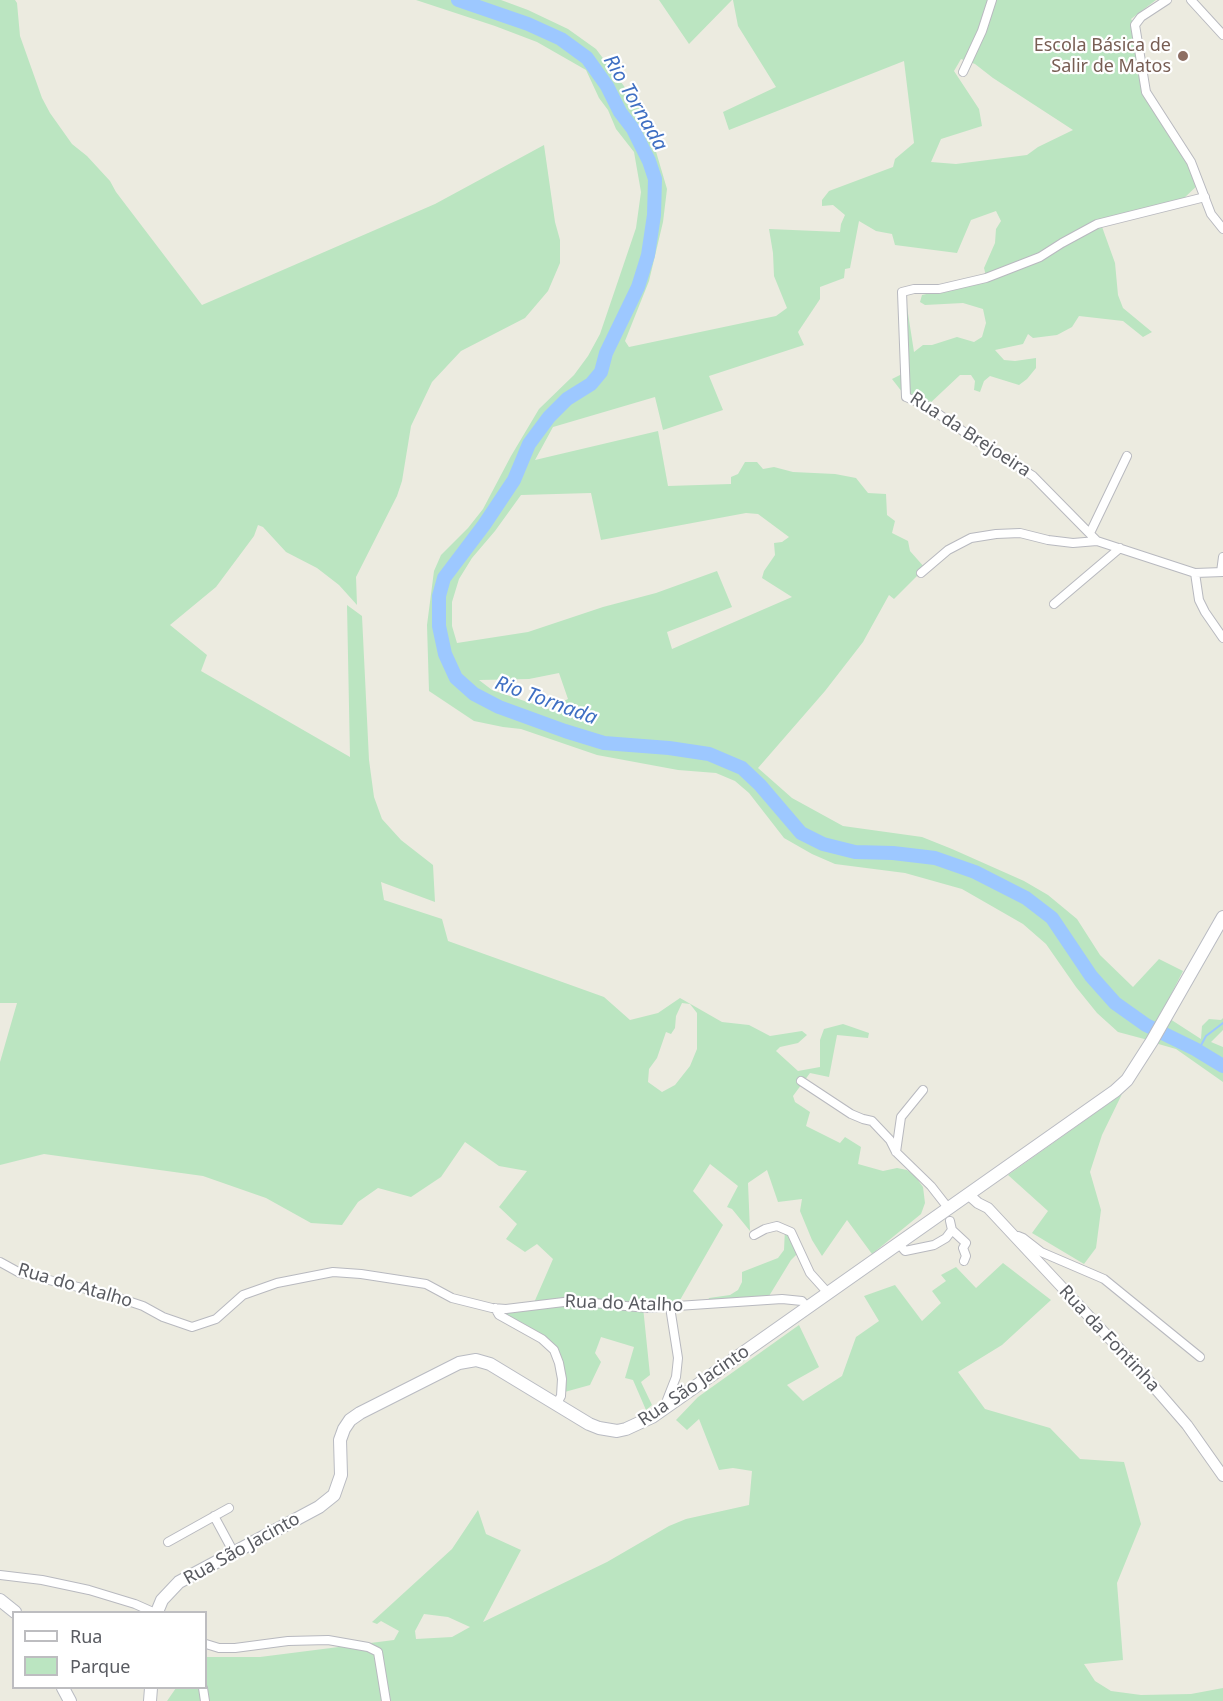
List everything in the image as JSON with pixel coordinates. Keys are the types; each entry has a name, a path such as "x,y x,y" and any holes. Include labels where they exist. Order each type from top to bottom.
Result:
{"main road":[{"name":"Rua São Jacinto","path":"156,1611 162,1600 179,1582 319,1507 334,1495 341,1475 342,1434 350,1420 459,1364 470,1360 483,1361 599,1428 617,1431 634,1427 667,1408 899,1244 951,1220 974,1191 1115,1091 1127,1080 1152,1041 1223,917"},
{"path":"0,1600 14,1611"}],"street":[{"path":"963,72 982,31 992,0"},
{"path":"1167,0 1141,17 1135,25 1146,92 1191,162 1211,214 1223,229"},
{"path":"1191,0 1223,35"},
{"name":"Rua da Brejoeira","path":"1205,197 1097,224 1040,257 986,278 939,289 914,289 902,292 906,397 927,406 1033,476 1097,541 1195,573 1222,572"},
{"path":"1089,533 1127,456"},
{"path":"921,573 948,550 980,536 1020,533 1073,543 1097,541"},
{"path":"1054,604 1120,548"},
{"path":"1222,572 1223,557"},
{"path":"1195,573 1199,600 1223,638"},
{"path":"801,1081 851,1114 872,1120 890,1140 896,1152 931,1186 966,1243 963,1248 966,1256 963,1261"},
{"path":"896,1152 901,1117 923,1090"},
{"name":"Rua da Fontinha","path":"974,1191 978,1203 988,1208 1176,1412 1223,1476"},
{"path":"899,1244 905,1251 934,1245 946,1238 951,1220"},
{"path":"754,1235 777,1226 791,1232 810,1273 828,1293"},
{"path":"1014,1237 1023,1238 1041,1252 1104,1279 1200,1356"},
{"name":"Rua do Atalho","path":"0,1262 20,1273 107,1294 143,1306 163,1317 192,1327 216,1319 243,1295 277,1283 333,1272 426,1284 452,1298 495,1308 515,1308 572,1300 647,1308 782,1299 802,1301 808,1308"},
{"path":"667,1408 667,1400 676,1377 678,1358 670,1307"},
{"path":"495,1308 499,1315 542,1339 554,1350 562,1379 561,1396 556,1405"},
{"path":"168,1542 229,1508"},
{"path":"214,1516 234,1553"},
{"path":"0,1575 42,1580 89,1590 152,1611"},
{"path":"207,1644 219,1648 235,1648 288,1641 328,1640 367,1647 378,1652 386,1701"}],"green space":[{"path":"0,0 15,0 17,3 20,36 42,98 50,113 72,144 87,156 110,181 202,305 435,204 544,145 555,222 560,240 560,263 548,291 525,318 461,351 432,382 411,426 402,481 397,496 356,577 357,605 339,585 317,568 286,552 263,527 258,525 254,536 216,587 170,625 207,655 201,671 350,757 347,605 362,616 369,760 374,797 382,819 401,840 433,865 435,902 381,882 384,900 442,919 448,941 604,997 630,1020 658,1013 680,998 722,1022 749,1025 770,1036 802,1031 807,1035 798,1043 780,1047 776,1051 798,1071 820,1067 820,1040 824,1029 843,1024 869,1033 868,1038 837,1035 829,1077 810,1073 793,1096 795,1102 810,1112 806,1126 840,1143 845,1137 861,1147 858,1164 883,1171 897,1168 907,1170 915,1176 923,1187 925,1203 921,1214 872,1254 847,1220 822,1256 812,1240 800,1211 802,1199 778,1202 767,1170 748,1183 750,1231 732,1209 727,1207 738,1186 710,1164 693,1191 723,1225 676,1307 643,1307 650,1375 641,1382 652,1405 646,1410 633,1380 625,1378 634,1347 601,1337 595,1353 601,1362 590,1385 561,1393 554,1350 495,1308 533,1305 553,1259 537,1244 525,1252 506,1239 517,1224 499,1207 527,1171 499,1166 465,1142 441,1177 411,1197 378,1188 358,1202 342,1225 311,1223 266,1198 203,1176 44,1154 0,1165 0,1062 17,1003 0,1003","holes":["682,1003 690,1004 697,1013 697,1049 690,1066 675,1085 662,1092 648,1082 649,1069 657,1058 666,1032 671,1034 675,1028 676,1016"]},
{"path":"416,0 501,0 568,29 596,49 645,114 667,189 663,222 649,281 625,341 629,347 776,316 787,308 774,276 769,229 840,232 845,215 833,205 822,206 822,200 829,191 893,167 895,159 914,143 904,61 729,130 723,112 776,87 738,26 733,0 1156,0 1131,19 1135,25 1146,92 1200,183 1182,200 1101,224 1115,263 1118,295 1123,308 1152,332 1143,337 1123,321 1079,316 1072,327 1057,335 1033,338 1028,334 1023,344 995,350 1004,360 1036,358 1036,368 1019,385 990,376 984,381 980,392 974,390 975,381 971,375 960,375 927,406 906,397 892,379 908,371 899,310 907,307 914,352 923,345 932,345 957,337 974,342 982,337 986,323 983,309 963,303 925,305 920,302 922,295 987,280 984,268 995,243 996,229 1001,221 996,211 971,220 957,253 895,245 892,234 876,231 859,221 850,268 845,269 844,278 820,287 820,299 798,332 804,345 709,376 723,410 663,430 655,397 553,427 535,460 658,431 668,486 731,484 731,477 738,474 745,462 757,462 763,469 774,467 793,472 835,474 856,478 868,493 886,494 887,515 895,521 892,533 908,541 910,551 925,568 894,599 889,595 863,642 825,691 758,768 792,798 843,826 922,837 1024,881 1048,895 1077,919 1100,955 1133,987 1159,959 1183,971 1148,1040 1118,1032 1097,1013 1046,944 1023,924 962,889 905,873 835,864 812,854 784,838 749,793 735,781 716,773 678,770 597,755 521,729 474,721 429,691 427,625 434,571 441,555 483,509 539,409 574,375 588,356 600,334 636,228 641,192 634,152 616,129 586,70 537,42","holes":["961,59 975,64 1073,130 1027,155 956,164 931,162 941,139 982,126 979,109 954,71","591,493 601,540 746,513 758,514 789,537 782,542 774,543 775,555 762,578 792,597 672,649 667,632 732,607 717,571 656,593 603,607 528,632 457,643 452,626 452,602 459,579 472,558 521,495","559,673 568,699 548,709 492,690 479,680 529,679"]},
{"path":"659,0 732,0 689,44"},
{"path":"1223,1018 1223,1030 1211,1042 1223,1047 1223,1082 1176,1049 1155,1043 1170,1019 1201,1039 1202,1026 1209,1019 1221,1020"},
{"path":"1122,1094 1102,1135 1090,1172 1101,1210 1096,1248 1084,1264 1032,1233 1048,1211 1008,1175"},
{"path":"785,1229 800,1251 791,1260 766,1301 706,1305 709,1298 730,1295 738,1290 742,1282 742,1272 778,1258 784,1250"},
{"path":"1003,1263 1051,1300 1002,1345 958,1372 985,1409 1050,1428 1080,1459 1124,1462 1141,1524 1117,1583 1123,1660 1084,1664 1095,1681 1111,1691 1141,1695 1191,1694 1223,1688 1223,1701 167,1701 175,1689 207,1689 207,1657 260,1657 394,1640 399,1631 381,1621 377,1624 372,1622 452,1549 478,1510 486,1534 521,1550 483,1622 607,1562 669,1526 686,1519 749,1505 752,1471 733,1468 719,1470 699,1419 687,1430 676,1420 698,1397 799,1325 819,1367 787,1385 803,1401 842,1376 856,1337 879,1321 864,1296 895,1285 922,1321 941,1303 932,1291 946,1281 941,1275 956,1267 976,1288","holes":["424,1614 448,1617 470,1627 452,1637 416,1639 415,1631"]}],"waterway":[{"name":"Rio Tornada","path":"458,0 528,24 561,39 587,58 633,129 655,179 654,215 648,255 638,287 606,353 601,372 591,384 567,399 549,417 529,444 514,480 444,578 439,596 439,626 445,654 456,678 474,694 499,707 565,731 604,743 709,754 742,768 760,785 801,833 823,844 855,852 893,853 935,858 975,872 1026,898 1052,918 1091,976 1115,1003 1146,1025 1195,1049 1223,1066"},
{"path":"1198,1051 1206,1036 1223,1023"}],"place":[{"name":"Escola Básica de Salir de Matos","path":"1183,56"}]}
